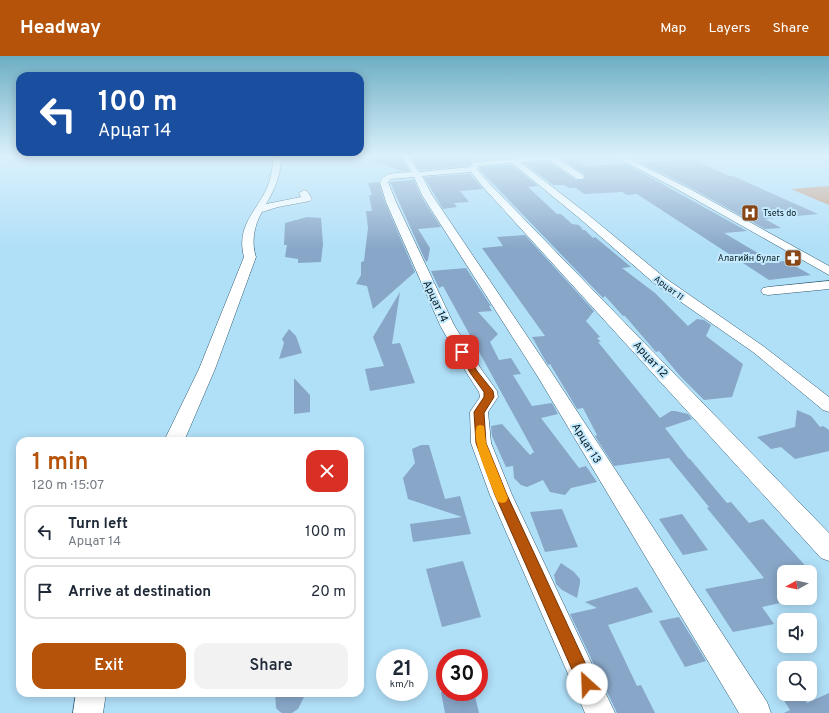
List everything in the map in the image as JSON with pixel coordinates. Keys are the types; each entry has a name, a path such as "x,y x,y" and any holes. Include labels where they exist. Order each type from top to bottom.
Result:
{"street":[{"path":"176,437 207,369 250,257 248,250 250,226 253,218 271,188"},
{"name":"Арцат 14","path":"386,188 391,202 447,325 474,372 488,391 489,397 479,412 481,443 501,495 600,713"},
{"name":"Арцат 13","path":"424,188 546,377 756,713"},
{"name":"Арцат 12","path":"488,188 829,550"},
{"name":"Арцат 11","path":"547,188 660,281 758,349 829,406"},
{"path":"681,188 829,271"},
{"path":"258,210 276,204 307,199 304,193"},
{"path":"768,291 829,285"},
{"path":"88,713 90,697"}],"shaded area":[{"path":"829,188 829,205 791,189"}],"building":[{"path":"370,188 381,188 385,202 415,272 373,309 367,286 356,284 361,275 361,262 364,261 368,228 366,211 372,211 369,195 372,195"},
{"path":"393,188 417,188 441,227 418,229 430,248 428,260 426,262"},
{"path":"430,188 482,188 483,189 460,191 469,202 454,203 457,207 443,209"},
{"path":"497,188 529,188 557,214 561,214 572,224 579,225 583,230 585,230 593,238 595,237 631,267 622,268 655,293 688,326 697,319 704,320 711,325 706,336 743,364 732,397 704,400 681,377 659,351 656,352 625,316 623,316 605,296 603,298"},
{"path":"569,188 669,188 747,231 724,233 773,262 786,261 811,275 769,280 637,194 627,195 622,192 584,194 576,188"},
{"path":"691,188 759,188 818,214 765,219 781,228 765,229"},
{"path":"307,217 321,218 323,244 321,262 298,263 298,259 285,257 287,245 284,245 285,223"},
{"path":"525,235 594,311 586,321 600,337 597,338 601,342 598,342 660,418 671,411 675,411 688,414 692,419 665,428 689,459 727,503 731,502 749,523 763,519 805,565 777,565 777,604 762,607 774,624 733,632 705,589 764,578 707,508 709,507 669,458 614,466 595,436 597,435 583,408 577,409 550,364 548,365 532,337 545,336 482,248 503,246 497,237"},
{"path":"466,268 491,306 489,306 492,311 478,312 498,334 490,342 499,360 511,358 521,374 513,375 532,406 552,403 558,414 541,418 579,468 586,466 597,482 571,488 565,495 550,492 543,480 527,487 521,485 514,478 513,466 506,467 492,436 491,426 502,424 530,455 534,452 443,286 439,288 431,271"},
{"path":"400,292 392,344 400,343 415,383 370,391 365,369 384,366 373,337"},
{"path":"289,329 296,336 302,353 279,359 284,343 282,339"},
{"path":"294,378 310,395 310,412 294,414"},
{"path":"797,410 811,416 820,427 823,426 829,430 829,451 795,459 781,447 771,449 757,437 795,427"},
{"path":"421,445 429,445 445,499 460,496 471,534 413,542 410,524 462,517 408,499 403,478 415,463 412,449"},
{"path":"562,509 578,547 545,552 530,512"},
{"path":"682,514 708,550 683,555 659,519"},
{"path":"463,561 481,617 442,627 426,569"},
{"path":"561,563 574,572 580,579 577,598 562,590 556,584 554,575"},
{"path":"637,587 653,612 608,625 637,686 641,685 655,713 617,713 570,614 597,608 585,602"},
{"path":"679,617 706,661 685,667 659,621"},
{"path":"829,693 829,713 784,713 790,710 784,701 806,701 807,703 817,701 817,698"},
{"path":"275,697 304,697 298,709 292,713 282,713 276,708"},
{"path":"443,701 476,701 479,713 445,713"}],"slow traffic":[{"path":"480,429 481,443 502,498"}],"place":[{"name":"Tsets do","path":"750,213"},
{"name":"Алагийн булаг","path":"793,258"}],"route":[{"path":"462,352 488,391 489,397 479,412 481,443 501,495 587,684"}]}
